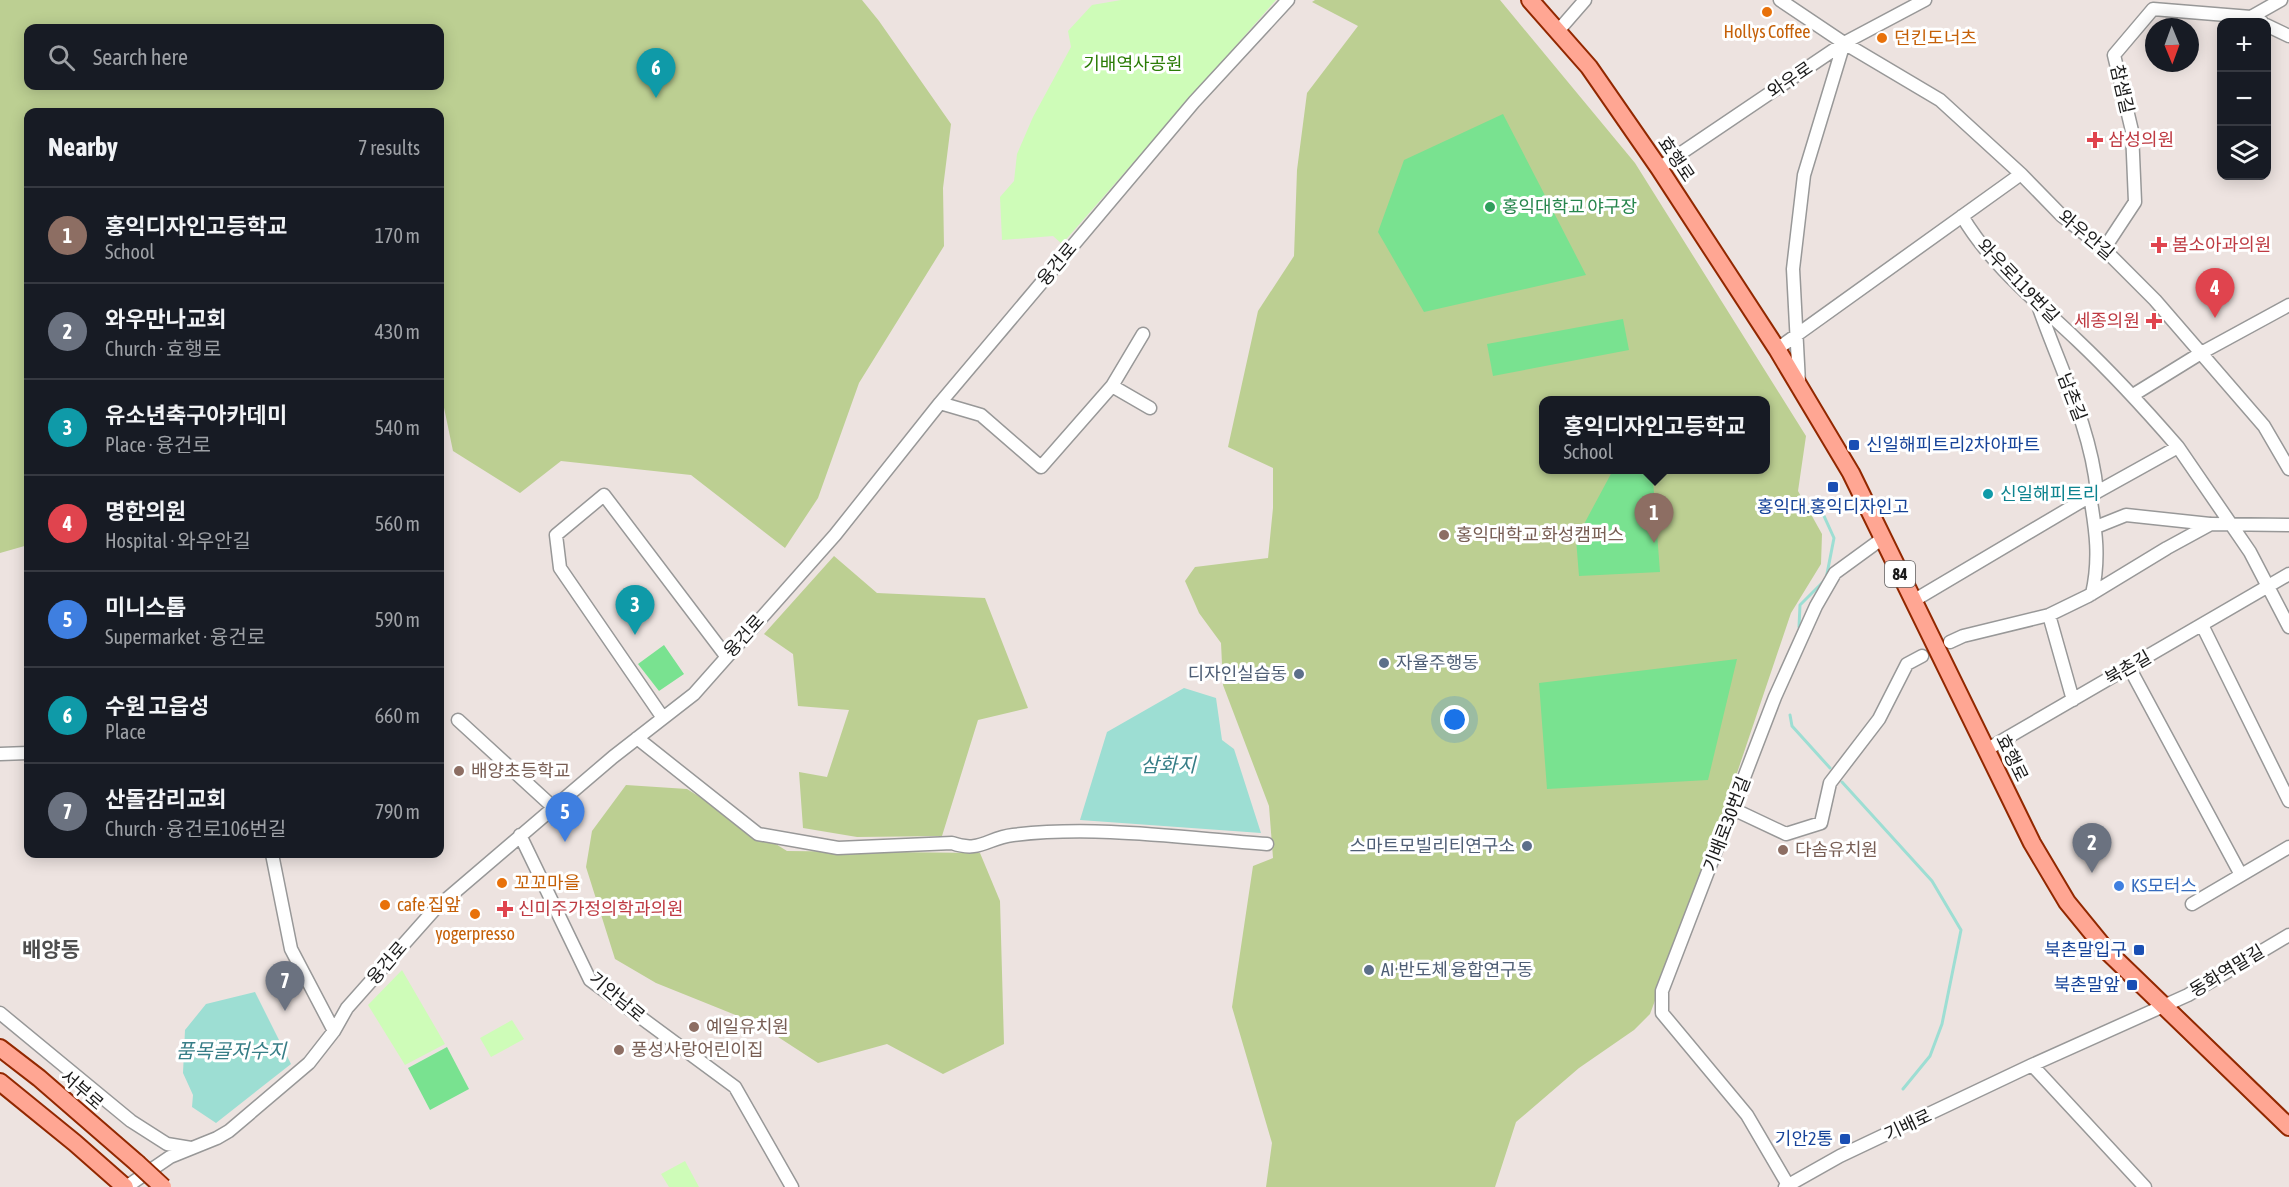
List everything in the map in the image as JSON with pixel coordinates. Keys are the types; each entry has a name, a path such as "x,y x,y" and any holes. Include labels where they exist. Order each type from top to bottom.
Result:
{"main road":[{"name":"효행로","path":"1530,0 1589,68 1659,168 1777,349 1851,473 2032,843 2067,902 2107,951 2289,1127"},
{"name":"서부로","path":"0,1048 39,1078 163,1187"},
{"path":"0,1082 122,1184"}],"street":[{"name":"융건로","path":"122,1184 170,1157 217,1138 238,1124 309,1063 334,1031 347,1008 435,909 553,807 694,694 834,535 940,403 1194,102 1288,0"},
{"path":"1558,31 1585,0"},
{"name":"와우안길","path":"1780,0 1844,43 1940,100 2021,174 2061,215 2104,249 2156,300 2264,426 2289,469"},
{"name":"와우로","path":"1659,168 1844,43 1925,0"},
{"path":"2259,18 2280,0"},
{"name":"참샘길","path":"2104,249 2134,202 2132,131 2114,55 2153,9 2238,18"},
{"path":"2271,27 2289,36"},
{"path":"1800,388 1793,269 1804,175 1844,43"},
{"path":"1777,349 2021,174"},
{"name":"와우로119번길","path":"1962,216 1994,259 2133,395 2178,447 2233,525 2268,585 2289,627"},
{"name":"남촌길","path":"2038,304 2086,434 2094,465 2097,571 2092,594"},
{"path":"2133,395 2201,353 2289,305"},
{"path":"940,403 981,415 1041,467 1112,386 1143,334"},
{"path":"1112,386 1150,408"},
{"path":"1913,601 2178,447"},
{"path":"663,718 560,568 556,535 604,495 726,656"},
{"path":"2096,527 2126,515 2211,524 2289,525"},
{"path":"1950,642 1963,636 2049,615 2092,594 2211,524"},
{"name":"기배로30번길","path":"1787,1186 1747,1115 1662,1013 1662,991 1775,697 1816,606 1835,573 1883,538"},
{"name":"북촌길","path":"1986,750 2289,574"},
{"path":"2049,615 2073,700"},
{"path":"2202,625 2289,801"},
{"path":"1733,809 1786,834 1821,823 1830,783 1879,719 1907,664 1922,656"},
{"path":"2129,668 2241,875"},
{"path":"458,720 553,807"},
{"path":"637,738 758,834 838,848 952,843 967,849 1010,835 1082,830 1267,844"},
{"path":"0,754 24,753"},
{"name":"기안남로","path":"520,835 590,980 735,1087 792,1187"},
{"path":"2192,904 2289,847"},
{"path":"273,858 291,949 334,1031"},
{"name":"동화역말길","path":"2164,1006 2188,995 2289,935"},
{"name":"기배로","path":"1787,1186 1839,1156 2164,1006"},
{"path":"0,1013 131,1121 167,1144 192,1148"},
{"path":"2032,1065 2145,1187"}],"green space":[{"path":"0,0 862,0 951,124 943,188 944,246 859,383 818,498 785,548 691,475 561,461 520,493 453,451 444,408 444,108 24,108 24,546 0,553"},
{"name":"기배역사공원","path":"1121,0 1276,0 1062,244 1053,236 1002,240 1000,197 1014,181 1017,154 1033,117 1071,47 1068,31 1092,5"},
{"path":"1315,0 1500,0 1635,163 1806,436 1798,491 1822,534 1821,564 1791,613 1711,850 1650,1014 1634,1030 1579,1068 1516,1122 1495,1187 1266,1187 1272,1143 1232,1007 1253,866 1273,858 1269,806 1223,685 1221,643 1199,613 1185,581 1195,567 1268,558 1273,508 1273,468 1228,447 1258,311 1294,256 1297,170 1307,93 1358,26 1312,2"},
{"path":"1503,114 1586,275 1424,312 1378,232 1404,160"},
{"path":"1623,319 1629,350 1493,376 1487,344"},
{"path":"1611,474 1651,474 1653,480 1660,572 1579,576 1576,539"},
{"path":"834,556 877,593 985,598 1028,708 978,720 942,836 857,837 803,828 799,772 827,777 849,710 798,706 793,654 764,634"},
{"path":"664,645 684,674 659,691 638,664"},
{"path":"1737,659 1708,780 1547,789 1539,683"},
{"path":"626,785 687,789 787,851 980,853 1000,901 1004,1044 943,1074 887,1044 818,1063 758,1024 656,983 615,959 586,867 592,831"},
{"path":"402,970 445,1044 405,1065 368,1005"},
{"path":"512,1020 524,1039 491,1057 480,1038"},
{"path":"447,1047 469,1089 430,1110 408,1068"},
{"path":"685,1161 699,1187 669,1187 661,1174"}],"water":[{"name":"삼화지","path":"1184,688 1216,698 1222,740 1234,749 1261,833 1080,820 1107,732"},
{"name":"품목골저수지","path":"255,992 291,1064 216,1123 192,1107 193,1095 183,1073 185,1030 206,1004"}],"waterway":[{"path":"1799,627 1800,605 1826,579 1834,538 1819,505"},
{"path":"1790,715 1792,726 1830,768"},
{"path":"1842,782 1932,881 1961,930 1942,1024 1930,1056 1903,1089"}],"place":[{"name":"Hollys Coffee","path":"1767,12"},
{"name":"던킨도너츠","path":"1882,38"},
{"name":"수원 고읍성","path":"656,98"},
{"name":"삼성의원","path":"2095,140"},
{"name":"홍익대학교 야구장","path":"1490,207"},
{"name":"봄소아과의원","path":"2159,245"},
{"name":"명한의원","path":"2215,318"},
{"name":"세종의원","path":"2154,321"},
{"name":"신일해피트리2차아파트","path":"1854,445"},
{"name":"홍익대.홍익디자인고","path":"1833,487"},
{"name":"신일해피트리","path":"1988,494"},
{"name":"홍익대학교 화성캠퍼스","path":"1444,535"},
{"name":"홍익디자인고등학교","path":"1654,543"},
{"name":"유소년축구아카데미","path":"635,635"},
{"name":"자율주행동","path":"1384,663"},
{"name":"디자인실습동","path":"1299,674"},
{"name":"배양초등학교","path":"459,771"},
{"name":"미니스톱","path":"565,842"},
{"name":"스마트모빌리티연구소","path":"1527,846"},
{"name":"다솜유치원","path":"1783,850"},
{"name":"와우만나교회","path":"2092,873"},
{"name":"꼬꼬마을","path":"502,883"},
{"name":"KS모터스","path":"2119,886"},
{"name":"cafe 집앞","path":"385,905"},
{"name":"신미주가정의학과의원","path":"505,909"},
{"name":"yogerpresso","path":"475,914"},
{"name":"북촌말입구","path":"2139,950"},
{"name":"AI·반도체 융합연구동","path":"1369,970"},
{"name":"북촌말앞","path":"2132,985"},
{"name":"산돌감리교회","path":"285,1011"},
{"name":"예일유치원","path":"694,1027"},
{"name":"풍성사랑어린이집","path":"619,1050"},
{"name":"기안2통","path":"1845,1139"}],"district":[{"name":"배양동","path":"51,950"}]}
